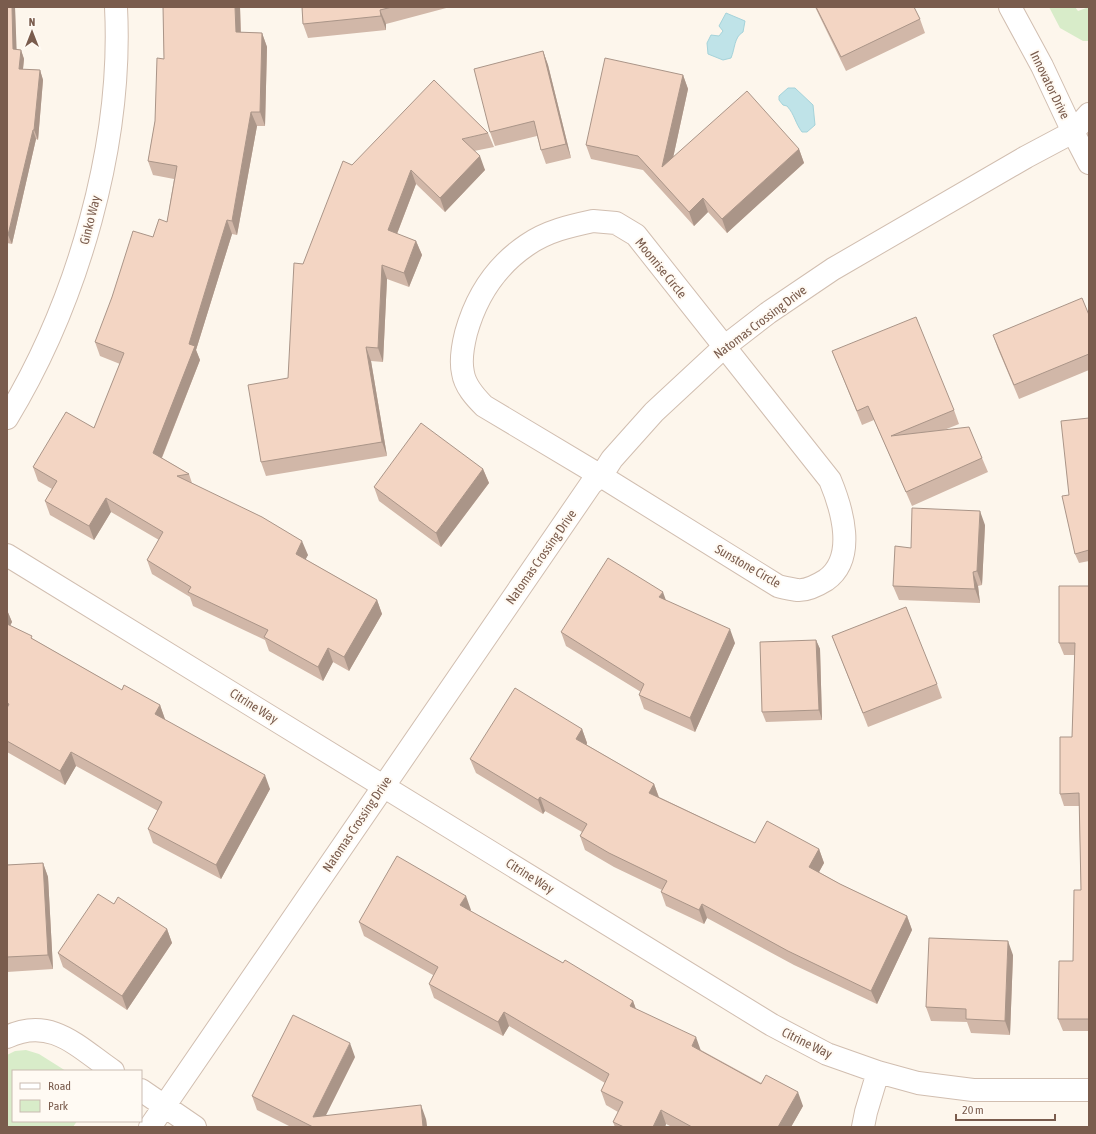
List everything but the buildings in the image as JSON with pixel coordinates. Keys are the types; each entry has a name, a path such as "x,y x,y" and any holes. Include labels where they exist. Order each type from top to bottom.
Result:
{"street":[{"name":"Ginko Way","path":"7,418 25,388 59,316 85,242 106,152 114,86 116,7"},
{"name":"Innovator Drive","path":"1010,7 1042,66 1081,132 1089,163"},
{"name":"Natomas Crossing Drive","path":"150,1127 591,484 601,476 612,459 654,412 724,347 768,313 833,268 1026,157 1081,132 1089,114"},
{"name":"Moonrise Circle","path":"601,476 484,406 472,394 463,373 463,347 472,311 488,282 508,260 528,244 557,229 593,221 616,223 636,236 724,347"},
{"name":"Sunstone Circle","path":"601,476 778,586 798,590 820,585 832,576 841,562 845,544 839,502 830,480 724,347"},
{"name":"Citrine Way","path":"7,555 772,1025 827,1054 878,1072 918,1083 973,1090 1089,1090"},
{"path":"7,1037 20,1031 40,1029 59,1034 112,1070"},
{"path":"863,1127 878,1072"},
{"path":"142,1091 195,1127"}],"green space":[{"path":"1049,7 1075,7 1078,11 1089,7 1089,41 1083,41 1060,28"},
{"path":"26,1050 39,1054 64,1070 12,1070 12,1122 76,1122 73,1127 7,1127 7,1055 15,1051"}],"water":[{"path":"726,13 745,21 743,32 736,40 731,58 723,60 708,54 707,43 711,35 719,36 723,31 719,26"},
{"path":"788,88 795,88 813,105 815,125 807,132 802,132 790,109 783,105 779,100 779,96"}]}
